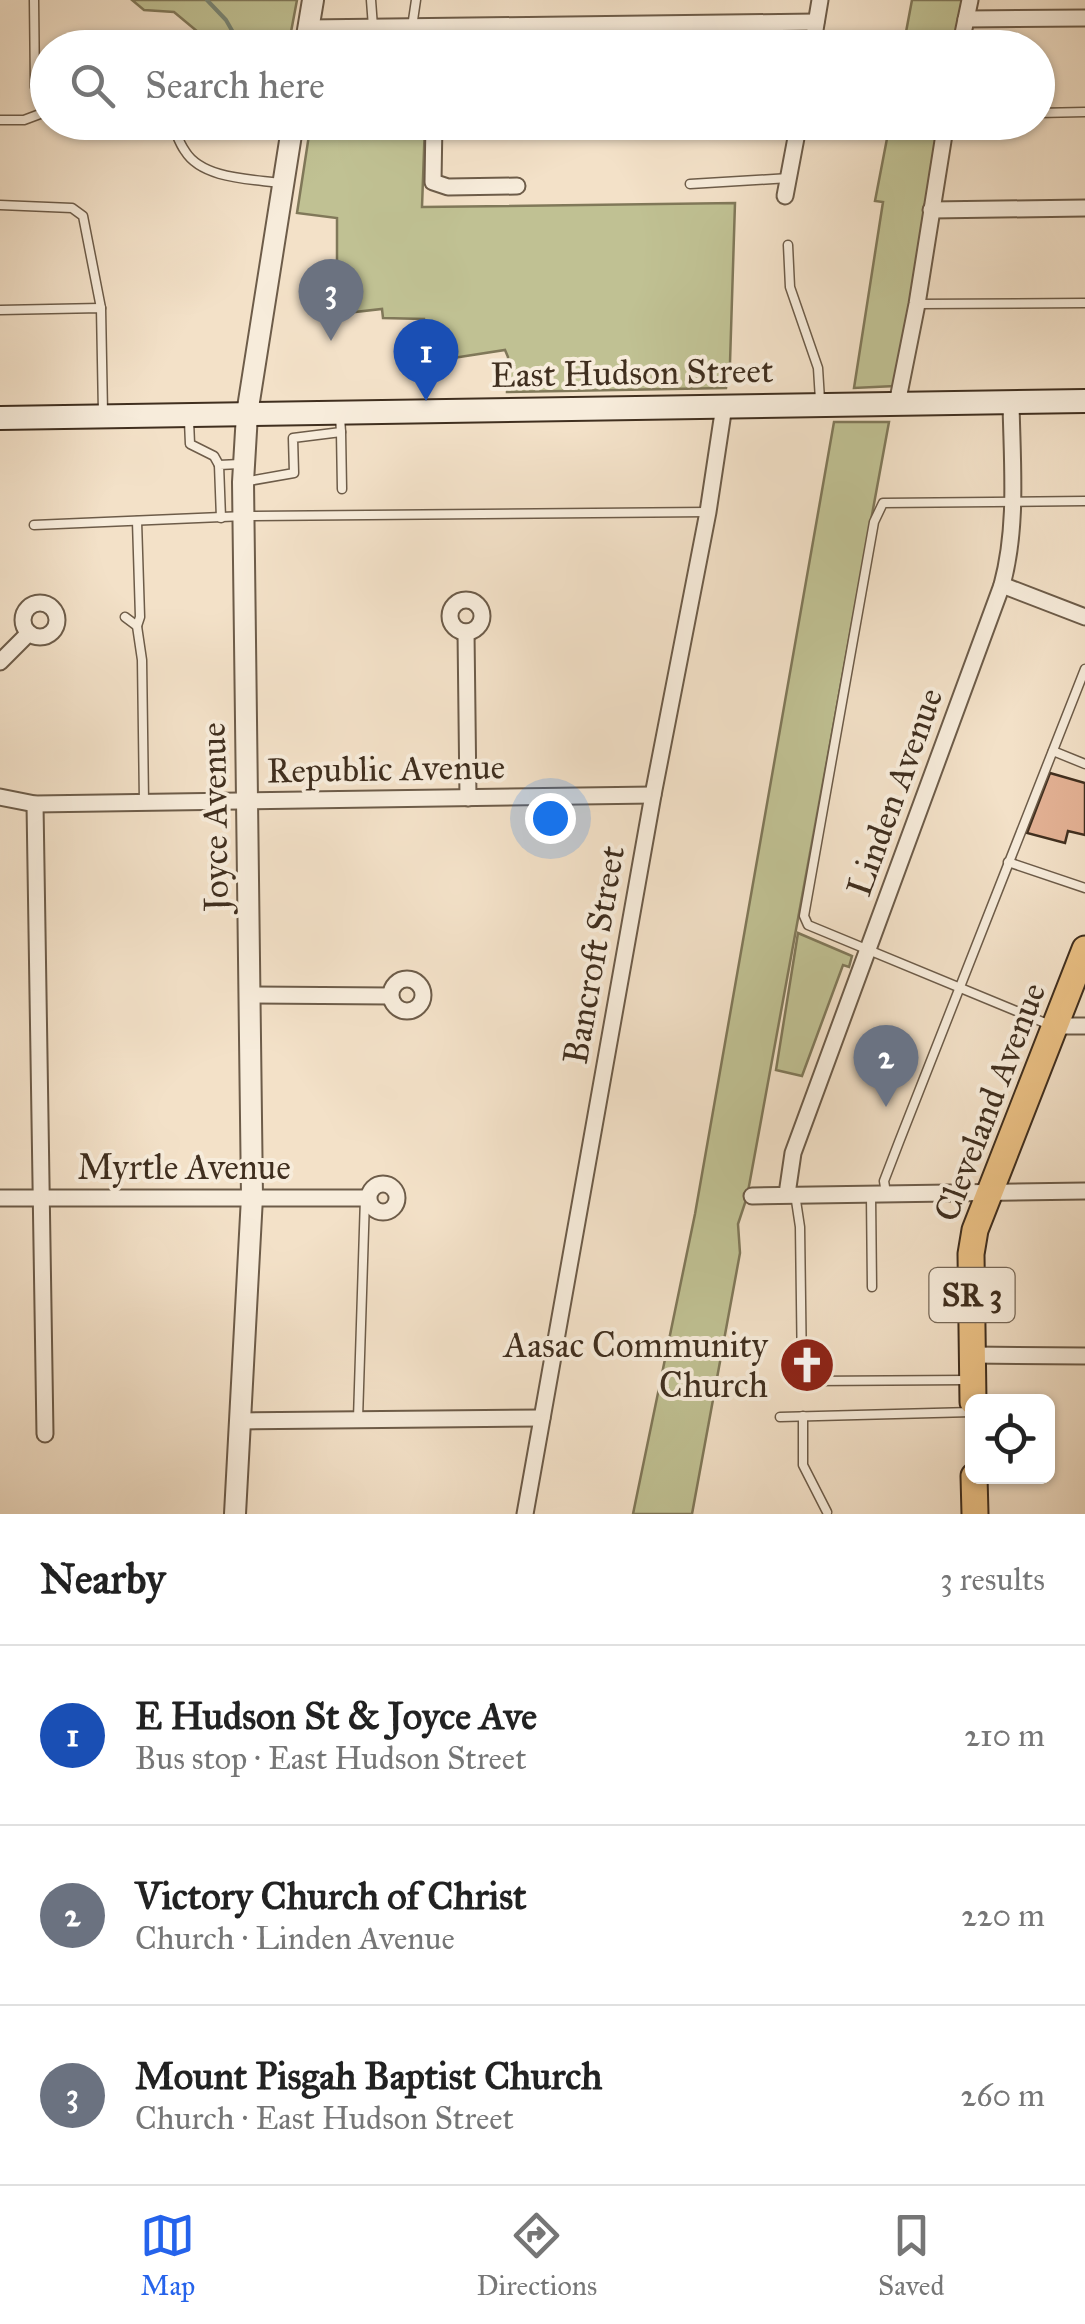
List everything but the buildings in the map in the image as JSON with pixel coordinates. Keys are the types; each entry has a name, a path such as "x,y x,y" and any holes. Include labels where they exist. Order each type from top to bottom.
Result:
{"main road":[{"name":"East Hudson Street","path":"0,418 247,414 340,422 724,406 1085,401"},
{"name":"Cleveland Avenue","path":"973,1379 971,1254 975,1230 1085,949"},
{"path":"974,1484 975,1514"}],"street":[{"path":"308,30 313,0"},
{"path":"815,30 820,0"},
{"path":"964,30 970,0"},
{"path":"966,19 1085,18"},
{"path":"356,30 816,22"},
{"path":"437,26 437,30"},
{"name":"Joyce Avenue","path":"235,1514 252,1197 244,473 247,414 290,140"},
{"path":"434,140 433,182 448,187 517,186"},
{"path":"786,196 796,140"},
{"path":"897,404 943,140"},
{"path":"931,210 1085,208"},
{"name":"Linden Avenue","path":"791,1194 793,1153 1002,586 1008,564 1013,500 1011,402"},
{"name":"Bancroft Street","path":"525,1514 724,406"},
{"path":"1002,586 1085,617"},
{"path":"466,632 468,798"},
{"path":"0,662 29,633"},
{"name":"Republic Avenue","path":"0,797 34,804 653,795"},
{"path":"34,804 45,1434"},
{"path":"250,995 390,996"},
{"path":"1054,1026 1085,1026"},
{"path":"752,1196 1085,1191"},
{"name":"Myrtle Avenue","path":"0,1198 367,1198"},
{"path":"973,1379 1085,1356"},
{"path":"241,1421 542,1418"}],"lane":[{"path":"34,0 34,30"},
{"path":"371,0 375,30"},
{"path":"412,27 416,0"},
{"path":"669,24 669,30"},
{"path":"518,26 518,30"},
{"path":"1055,113 1085,112"},
{"path":"0,120 30,118"},
{"path":"180,140 195,162 228,175 283,184"},
{"path":"690,184 789,178"},
{"path":"0,205 72,208 82,216 101,308 103,417"},
{"path":"788,244 790,286 818,368 820,405"},
{"path":"917,304 1085,304"},
{"path":"0,310 101,308"},
{"path":"188,416 190,444 214,456 218,465 220,518"},
{"path":"218,465 244,473 298,473 296,436 340,422 342,489"},
{"path":"326,456 341,455"},
{"path":"326,472 341,471"},
{"path":"1054,1026 808,925 804,916 874,522 883,502 1085,501"},
{"path":"34,525 245,516 708,512"},
{"path":"137,522 144,802"},
{"path":"125,617 137,626"},
{"path":"872,1286 879,1193 1085,669"},
{"path":"1053,751 1085,764"},
{"path":"1008,862 1085,888"},
{"path":"791,1194 800,1228 802,1374 809,1381 973,1379"},
{"path":"358,1418 367,1198"},
{"path":"780,1417 965,1412"},
{"path":"803,1416 802,1465 826,1512"}],"green space":[{"path":"132,0 297,0 291,30 196,30 174,12 144,10"},
{"path":"912,0 963,0 957,30 906,30"},
{"path":"308,140 424,140 422,207 735,203 726,388 507,392 505,350 434,361 426,356 424,319 383,318 382,309 337,314 337,218 297,213"},
{"path":"887,140 938,140 895,386 854,388 883,202 875,201"},
{"path":"834,422 889,422 747,1197 738,1224 740,1253 692,1514 633,1514 695,1214"},
{"path":"798,933 852,956 849,967 843,965 802,1076 776,1070"}],"waterway":[{"path":"207,0 232,30"}],"place":[{"name":"Mount Pisgah Baptist Church","path":"331,341"},
{"name":"E Hudson St & Joyce Ave","path":"426,401"},
{"name":"Victory Church of Christ","path":"886,1107"},
{"name":"Aasac Community Church","path":"807,1365"}]}
